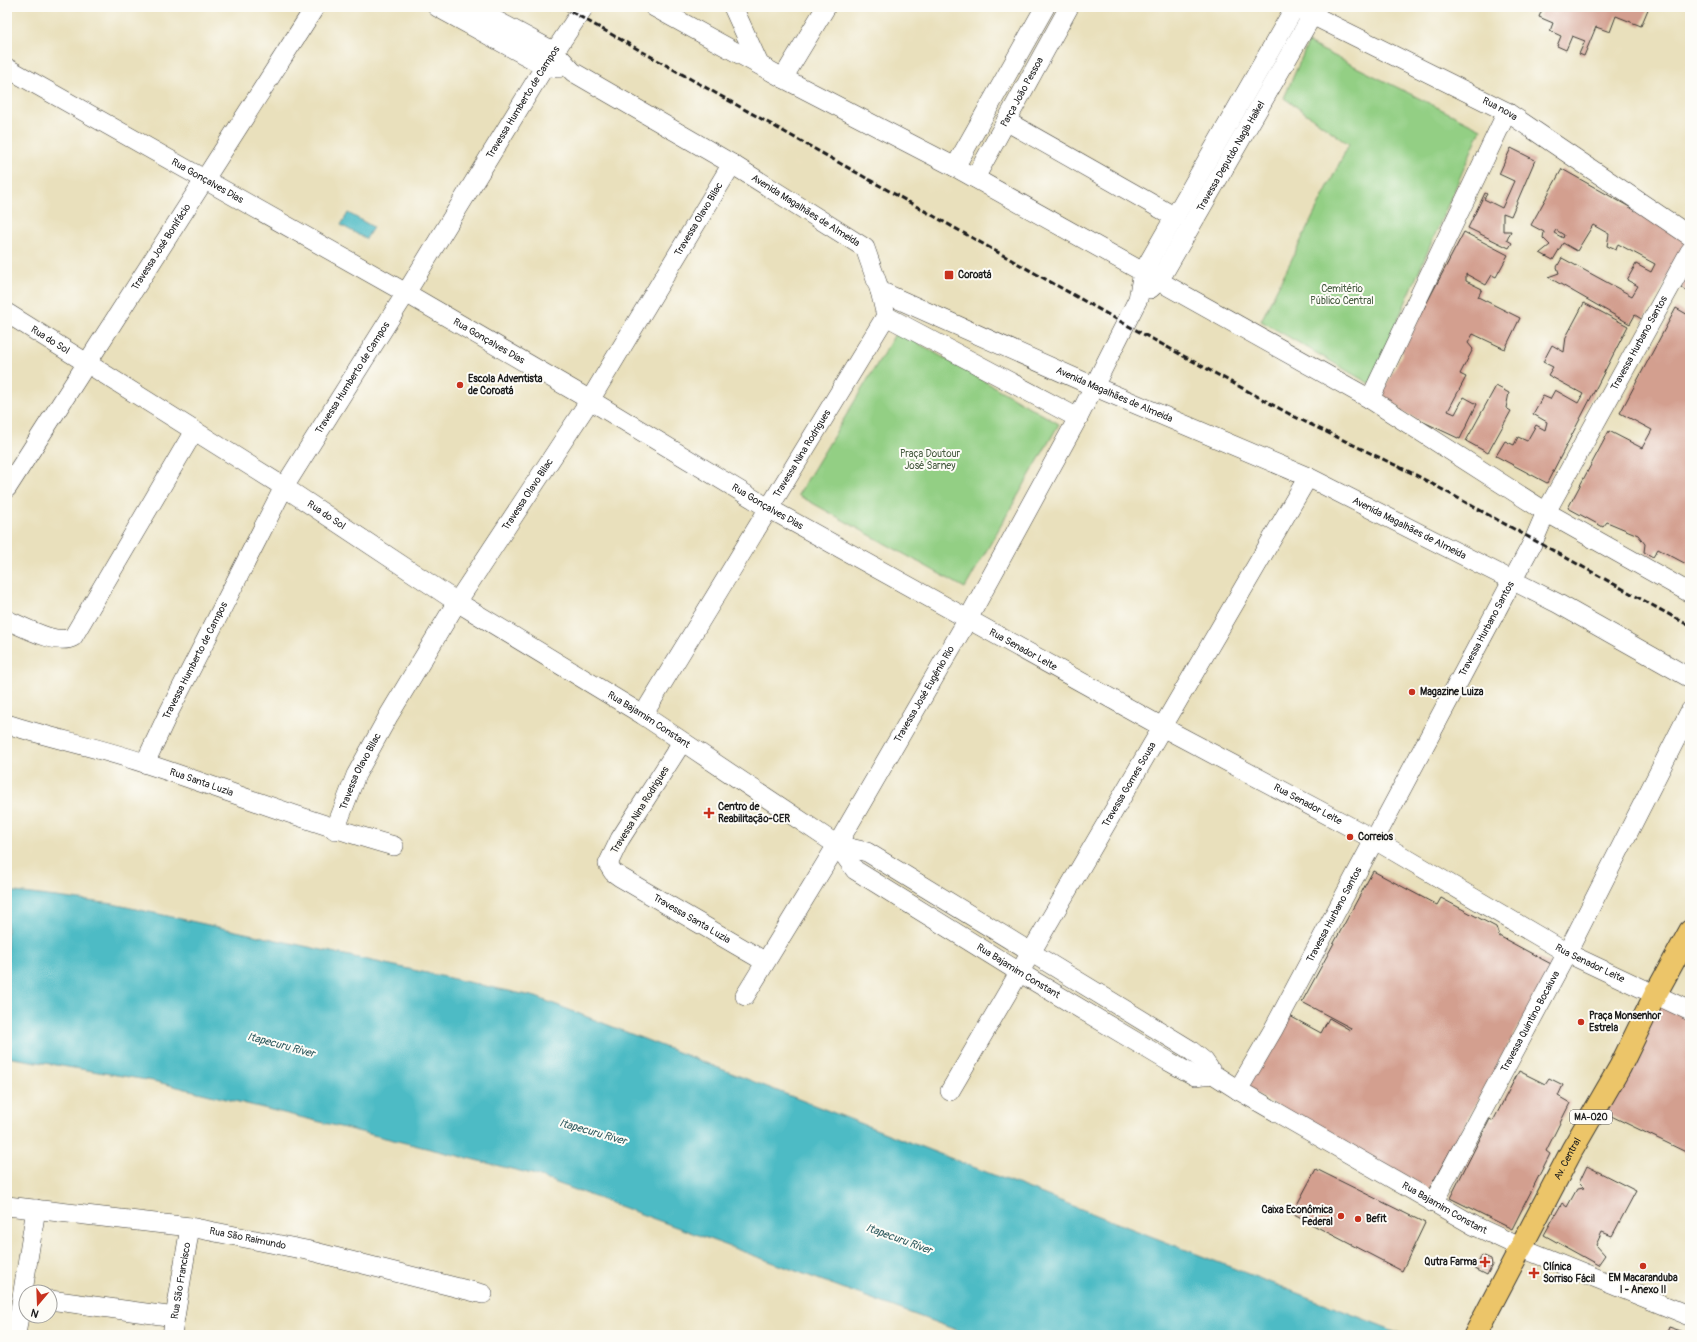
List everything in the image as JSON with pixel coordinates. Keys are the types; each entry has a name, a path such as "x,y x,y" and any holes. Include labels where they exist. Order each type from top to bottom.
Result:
{"main road":[{"name":"Av. Central","path":"1475,1335 1522,1248 1572,1150 1620,1067 1655,995 1690,931"}],"street":[{"name":"Travessa José Bonifácio","path":"7,488 315,7"},
{"path":"438,7 550,59"},
{"path":"471,7 550,59"},
{"name":"Travessa Humberto de Campos","path":"145,763 168,714 284,487 406,293 550,59 584,7"},
{"path":"654,7 783,78 955,167 1370,399 1546,512 1690,593"},
{"path":"732,7 759,64"},
{"path":"783,78 826,7"},
{"path":"955,167 1045,7"},
{"name":"Parça João Pessoa","path":"974,178 1069,7"},
{"name":"Rua nova","path":"1305,9 1507,112 1690,236"},
{"name":"Travessa Deputdo Nagib Haikel","path":"1093,386 1138,299 1143,272 1175,216 1305,9"},
{"name":"Travessa Deputdo Nagib Haikel","path":"1138,299 1160,281 1305,9"},
{"name":"Avenida Magalhães de Almeida","path":"550,59 732,164 865,248 880,291 1093,386 1308,478 1557,603 1690,678"},
{"name":"Rua Gonçalves Dias","path":"7,68 406,293 590,400 770,509 968,619"},
{"path":"1370,399 1507,112"},
{"path":"1006,121 1175,216"},
{"name":"Travessa Olavo Bilac","path":"335,830 356,775 367,752 456,602 590,400 732,164"},
{"name":"Travessa Hurbano Santos","path":"1238,1090 1274,1030 1534,540 1546,512 1690,251"},
{"path":"880,291 886,316 1078,418"},
{"name":"Rua do Sol","path":"7,313 284,487 456,602"},
{"name":"Travessa Nina Rodrigues","path":"643,715 770,509 886,316"},
{"name":"Travessa José Eugênio Rio","path":"745,996 764,961 837,844 968,619 1078,418 1093,386"},
{"path":"7,620 54,639 64,640 73,637 194,431"},
{"name":"Travessa Gomes Sousa","path":"950,1091 1030,952 1164,728 1308,478"},
{"name":"Rua Bajamim Constant","path":"456,602 643,715 837,844 867,852 1189,1049 1204,1061 1212,1074 1433,1203 1475,1226 1522,1248 1690,1316"},
{"name":"Rua Senador Leite","path":"968,619 1164,728 1375,840 1568,954 1690,1011"},
{"name":"Travessa Quintino Bocaiuva","path":"1433,1203 1568,954 1690,711"},
{"name":"Rua Santa Luzia","path":"7,724 47,737 145,763 335,830 394,846"},
{"name":"Travessa Nina Rodrigues","path":"620,877 613,872 608,864 611,856 682,742"},
{"name":"Rua Bajamim Constant","path":"837,844 855,870 1019,972 1195,1076 1212,1074"},
{"name":"Travessa Santa Luzia","path":"620,877 764,961"},
{"name":"Rua São Raimundo","path":"7,1206 190,1227 311,1251 483,1294"},
{"path":"20,1284 36,1209"},
{"name":"Rua São Francisco","path":"174,1326 190,1227"},
{"path":"16,1335 18,1296"},
{"path":"58,1302 174,1326"}],"green space":[{"name":"Cemitério Público Central","path":"1308,43 1481,129 1370,384 1261,321 1349,144 1284,98"},
{"name":"Praça Doutour José Sarney","path":"897,331 1059,424 965,588 798,495"}],"water":[{"path":"348,213 373,227 366,239 341,225"},
{"name":"Itapecuru River","path":"7,891 113,904 536,997 1405,1335 970,1335 532,1174 153,1081 7,1057"}],"building":[{"path":"1543,7 1649,7 1641,26 1616,16 1610,32 1596,27 1584,56 1579,54 1585,41 1572,36 1566,50 1557,46 1561,36 1550,31 1553,23 1539,17"},
{"path":"1511,148 1535,160 1511,216 1503,213 1503,231 1511,231 1507,240 1512,243 1509,248 1468,228 1485,193 1487,194 1484,199 1502,208 1514,181 1499,174"},
{"path":"1562,169 1690,241 1643,320 1635,315 1630,324 1548,277 1559,273 1557,267 1562,258 1632,296 1638,286 1627,280 1636,264 1651,272 1655,264 1618,244 1616,250 1607,246 1609,234 1593,225 1577,251 1563,243 1553,260 1540,253 1550,245 1543,238 1544,232 1531,225","holes":["1556,230 1564,235 1563,238 1554,233"]},
{"path":"1464,232 1508,255 1496,277 1492,275 1486,285 1466,274 1466,281 1482,289 1478,297 1520,318 1505,349 1473,334 1468,343 1473,349 1460,374 1466,377 1448,411 1455,414 1464,397 1477,404 1460,439 1400,411 1402,408 1380,397 1403,352 1402,350"},
{"path":"1690,267 1690,293 1679,286"},
{"path":"1584,303 1628,326 1547,483 1496,456 1505,441 1514,445 1518,437 1527,441 1536,425 1545,430 1547,422 1533,414 1543,396 1550,399 1555,390 1578,403 1583,394 1548,375 1553,367 1543,362 1552,345 1564,352 1566,337"},
{"path":"1676,308 1690,316 1690,566 1658,549 1653,557 1644,552 1645,544 1638,535 1607,522 1603,527 1568,508 1609,431 1642,448 1652,430 1620,413"},
{"path":"1496,386 1509,393 1506,408 1511,411 1488,453 1466,441"},
{"path":"1373,871 1437,905 1441,898 1496,927 1499,936 1553,965 1429,1189 1245,1088 1286,1014 1321,1033 1329,1018 1350,1030 1351,1028 1302,1002"},
{"path":"1659,1000 1690,1015 1690,1154 1605,1113"},
{"path":"1519,1071 1545,1084 1549,1078 1563,1085 1558,1096 1570,1103 1546,1151 1550,1154 1512,1229 1450,1198 1490,1119 1493,1121"},
{"path":"1587,1166 1636,1191 1612,1236 1602,1232 1596,1245 1605,1255 1598,1265 1544,1235 1562,1203 1567,1207 1577,1189 1584,1188 1579,1183"},
{"name":"Befit","path":"1316,1169 1425,1223 1402,1271 1292,1214"},
{"name":"Qutra Farma","path":"1482,1255 1491,1259 1492,1265 1487,1275 1475,1269"},
{"path":"1669,1327 1690,1334 1690,1335 1666,1335"}],"railway":[{"path":"563,7 1125,324 1295,417 1416,475 1690,626"}],"place":[{"name":"Coroatá","path":"949,275"},
{"name":"Escola Adventista de Coroatá","path":"460,385"},
{"name":"Magazine Luiza","path":"1412,692"},
{"name":"Centro de Reabilitação-CER","path":"709,813"},
{"name":"Correios","path":"1350,837"},
{"name":"Praça Monsenhor Estrela","path":"1581,1022"},
{"name":"Caixa Econômica Federal","path":"1341,1216"},
{"name":"Befit","path":"1358,1219"},
{"name":"Qutra Farma","path":"1485,1262"},
{"name":"EM Macaranduba I - Anexo II","path":"1643,1266"},
{"name":"Clínica Sorriso Fácil","path":"1534,1273"}]}
